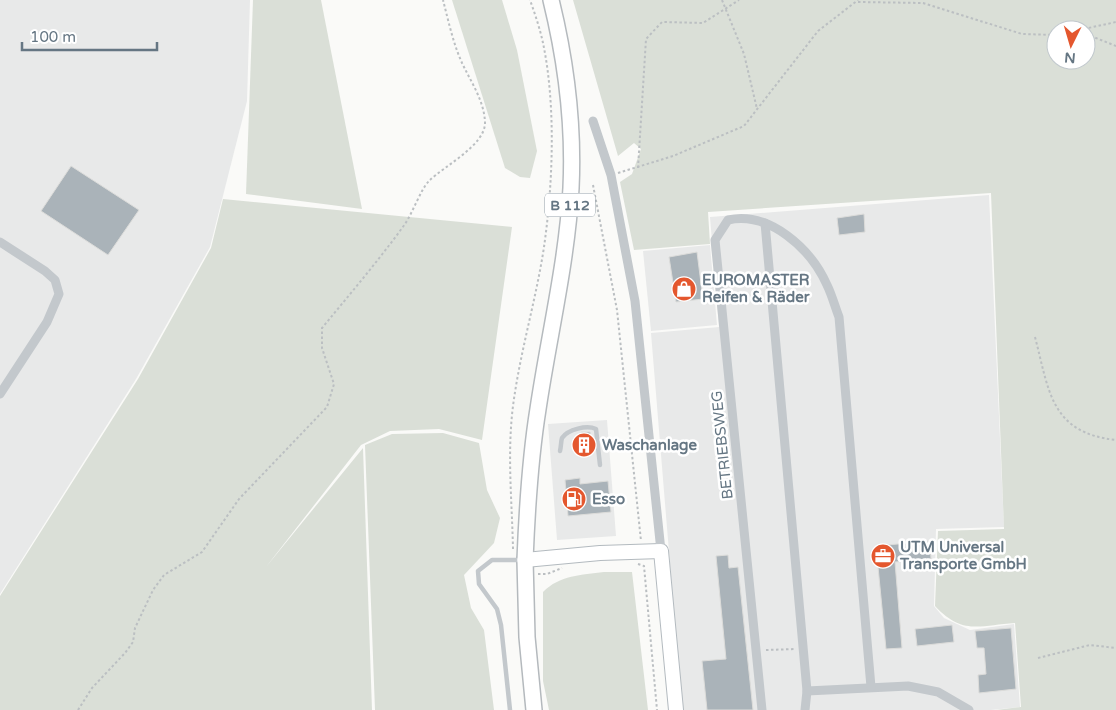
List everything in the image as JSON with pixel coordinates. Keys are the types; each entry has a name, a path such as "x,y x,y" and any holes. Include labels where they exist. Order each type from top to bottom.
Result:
{"main road":[{"name":"B 112","path":"534,710 521,565 534,437 564,262 571,187 569,103 560,38 551,0"},
{"path":"521,565 600,553 640,560 661,551 676,710"}],"street":[{"path":"593,121 611,175 635,301 661,551"},
{"name":"BETRIEBSWEG","path":"762,710 715,240 728,220 742,217 765,223 791,238 812,261 827,284 839,317 871,687"},
{"path":"765,223 806,691 805,710"},
{"path":"0,242 46,271 55,280 59,294 47,322 0,394"},
{"path":"806,691 908,686 938,692 969,710"}],"lane":[{"path":"560,450 562,438 571,430 596,429 600,465"},
{"path":"510,710 497,609 482,591 477,578 478,571 492,560 521,565"}],"path":[{"path":"78,710 92,688 125,653 132,642 135,628 153,590 164,575 202,552 240,499 327,407 334,384 322,348 322,328 405,223 427,183 465,153 478,139 485,123 481,107 474,82 465,70 458,54 443,0"},
{"path":"530,0 543,42 548,73 552,152 544,247 513,407 509,483 521,565 547,574 565,567"},
{"path":"722,0 744,54 757,109"},
{"path":"638,168 646,39 662,22 703,23 739,0"},
{"path":"611,175 638,168 744,126 818,31 858,1 923,3 1022,34 1046,35"},
{"path":"1096,26 1116,22"},
{"path":"1096,38 1116,46"},
{"path":"593,185 617,310 640,560 657,710"},
{"path":"1035,337 1052,402 1063,418 1080,431 1116,440"},
{"path":"1038,658 1090,644 1116,648"},
{"path":"756,650 802,649"}],"shaded area":[{"path":"0,0 250,0 247,101 210,247 136,379 0,594"},
{"path":"253,0 321,0 362,209 246,194"},
{"path":"452,0 502,0 517,50 537,151 530,178 520,177 505,168"},
{"path":"573,0 1116,0 1116,710 996,710 1021,707 1015,623 982,626 963,625 954,622 935,606 938,531 1004,529 991,193 708,212 710,244 634,250 620,182 632,174 641,149 634,143 618,156"},
{"path":"989,195 1004,527 936,529 934,606 944,618 970,630 1014,624 1020,707 991,710 682,710 651,333 719,327 710,217"},
{"path":"223,199 512,227 482,440 439,429 390,431 361,445 266,567 363,448 372,710 0,710 0,596 138,379 211,248"},
{"path":"710,245 717,325 651,331 643,251"},
{"path":"607,420 616,536 557,540 548,424"},
{"path":"443,433 479,443 487,490 500,518 494,543 464,575 471,608 484,630 494,710 375,710 365,445 392,434"},
{"path":"604,572 632,572 648,710 549,710 543,681 543,592 556,582 564,579"}],"building":[{"path":"71,166 139,210 108,255 41,211"},
{"path":"864,214 865,232 839,235 837,218"},
{"path":"697,252 703,299 676,302 669,257"},
{"name":"Waschanlage","path":"581,432 590,432 594,451 575,452 574,442 583,441"},
{"path":"580,478 580,484 608,481 611,512 568,516 565,480"},
{"path":"930,541 931,559 895,562 902,648 886,649 876,546"},
{"path":"728,555 729,568 738,567 753,710 707,710 702,661 726,659 716,556"},
{"path":"952,625 954,642 917,646 915,629"},
{"path":"1011,628 1016,689 979,693 978,675 986,674 984,648 977,648 975,631"}],"place":[{"name":"EUROMASTER Reifen & Räder","path":"684,289"},
{"name":"Waschanlage","path":"584,445"},
{"name":"Esso","path":"574,499"},
{"name":"UTM Universal Transporte GmbH","path":"883,556"}]}
